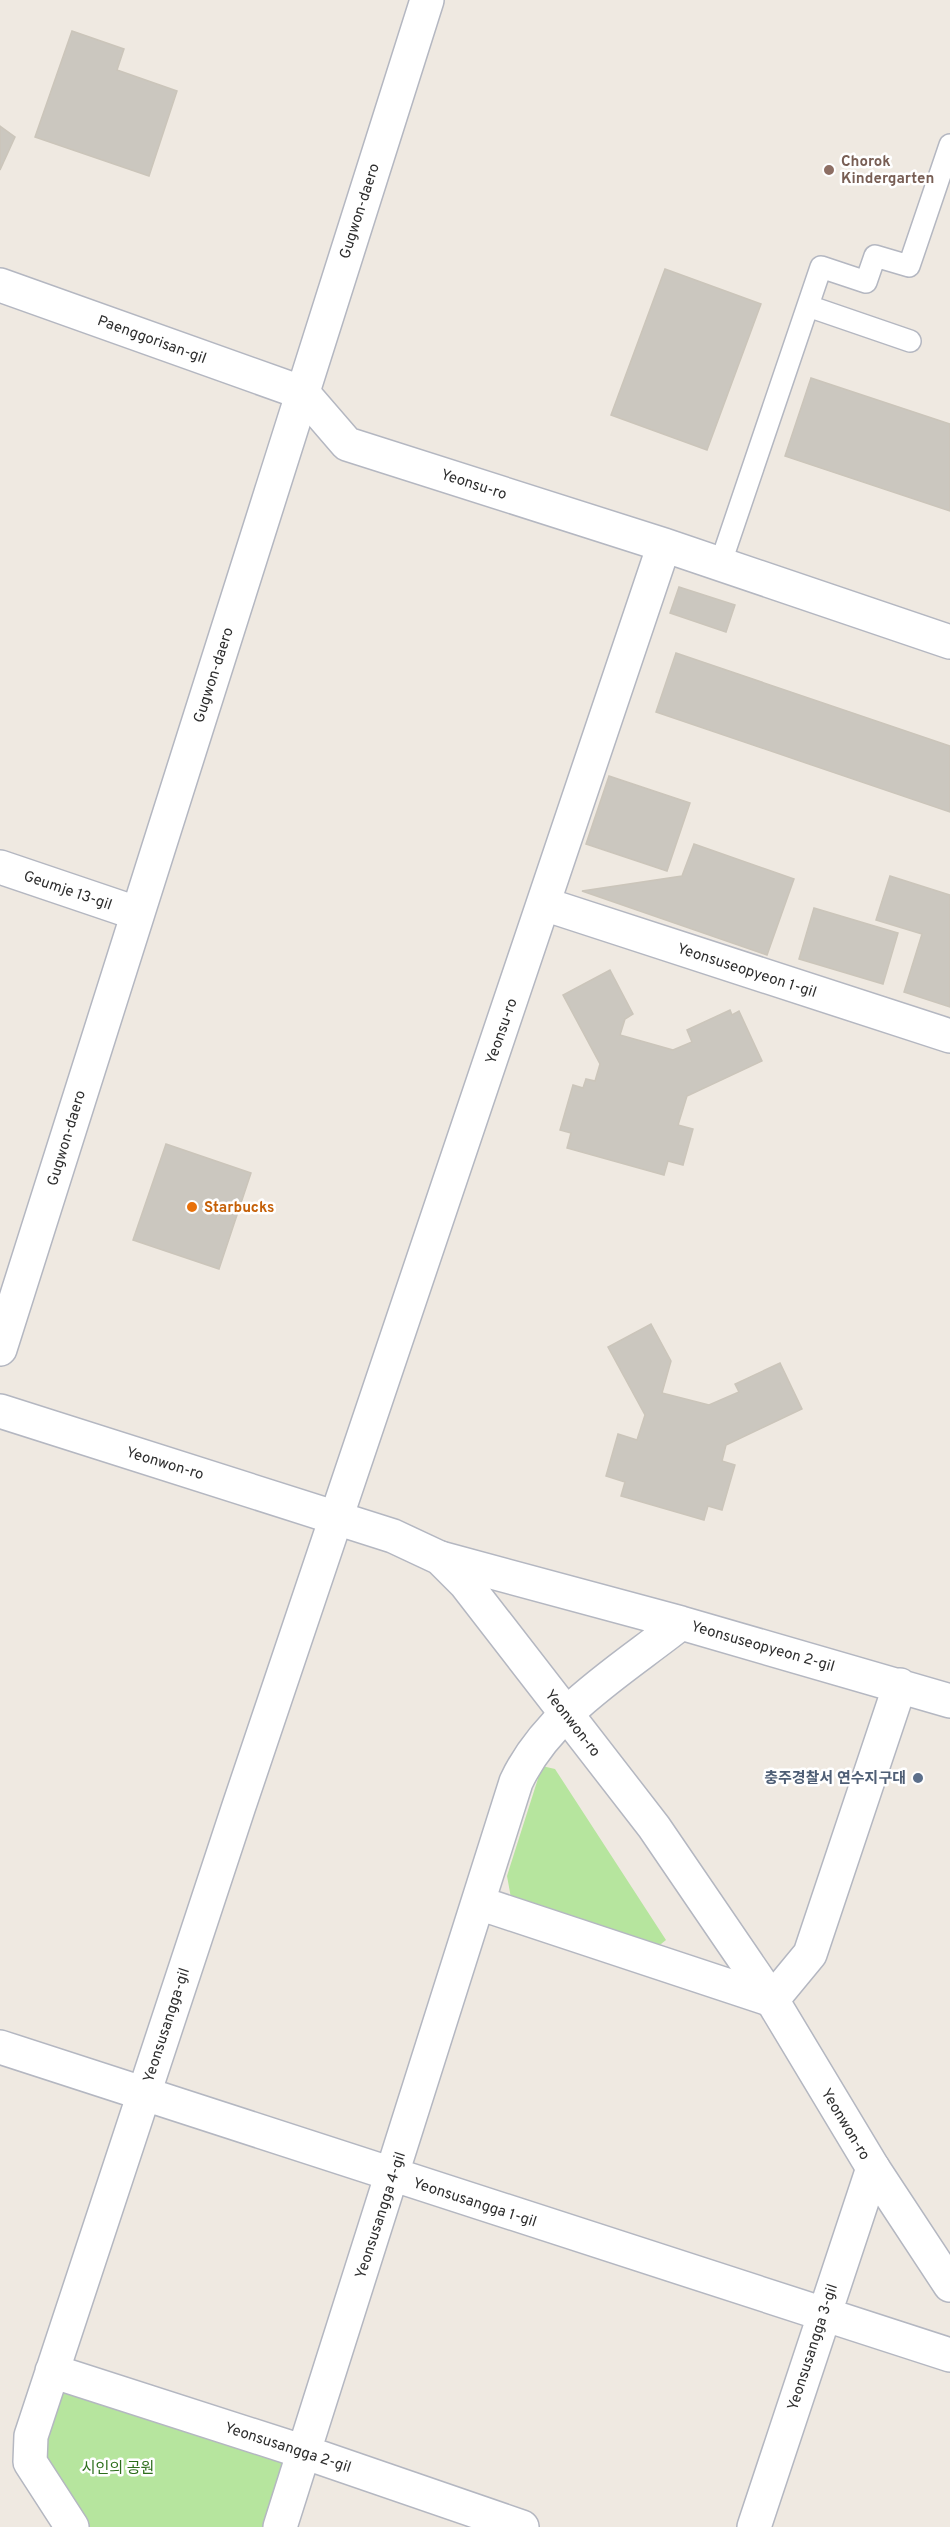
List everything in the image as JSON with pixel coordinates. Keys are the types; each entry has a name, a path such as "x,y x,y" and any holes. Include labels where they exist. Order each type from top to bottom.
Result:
{"street":[{"name":"Gugwon-daero","path":"0,1349 136,913 303,393 331,296 427,0"},
{"name":"Paenggorisan-gil","path":"0,285 303,393"},
{"name":"Yeonsu-ro","path":"303,393 347,444 664,545 950,642"},
{"name":"Yeonsu-ro","path":"334,1516 544,904 664,545"},
{"name":"Geumje 13-gil","path":"0,867 136,913"},
{"name":"Yeonsuseopyeon 1-gil","path":"544,904 950,1036"},
{"name":"Yeonwon-ro","path":"0,1411 334,1516 393,1536 440,1558 465,1583 654,1827 772,2000 873,2168 950,2284"},
{"name":"Yeonsusangga-gil","path":"72,2527 30,2462 31,2436 334,1516"},
{"path":"440,1558 681,1623"},
{"name":"Yeonsuseopyeon 2-gil","path":"566,1714 681,1623 950,1701"},
{"path":"479,1903 772,2000 810,1954 900,1685"},
{"name":"Yeonsusangga 4-gil","path":"280,2527 516,1782 526,1760 566,1714"},
{"name":"Yeonsusangga 1-gil","path":"0,2047 950,2355"},
{"name":"Yeonsusangga 3-gil","path":"754,2527 823,2313 873,2168"},
{"name":"Yeonsusangga 2-gil","path":"52,2371 304,2452 522,2527"}],"lane":[{"path":"720,565 821,267 866,282 875,256 909,266 950,145"},
{"path":"808,306 910,341"}],"green space":[{"path":"542,1766 555,1769 666,1940 656,1948 511,1898 507,1876"},
{"name":"시인의 공원","path":"62,2388 291,2465 270,2527 86,2527 41,2458"}],"building":[{"path":"72,31 124,49 117,70 177,91 149,176 35,137"},
{"path":"0,126 15,137 0,170"},
{"path":"665,269 761,304 707,450 611,415"},
{"path":"811,378 950,424 950,511 785,456"},
{"path":"679,587 735,605 726,632 670,613"},
{"path":"676,653 950,746 950,812 656,712"},
{"path":"609,776 690,803 667,871 586,844"},
{"path":"694,844 794,879 767,955 582,891 682,876"},
{"path":"890,876 950,895 950,1007 904,992 922,934 876,920"},
{"path":"814,908 898,933 883,984 799,959"},
{"path":"610,970 633,1014 625,1019 620,1035 673,1050 692,1042 687,1030 730,1010 732,1015 739,1011 762,1061 687,1096 678,1125 693,1129 683,1165 668,1161 664,1175 567,1148 571,1133 560,1130 573,1085 583,1088 586,1079 595,1081 600,1064 563,995"},
{"name":"Starbucks","path":"166,1144 251,1173 219,1269 133,1240"},
{"path":"651,1324 671,1361 662,1393 709,1405 739,1392 735,1384 780,1363 802,1409 726,1445 722,1461 735,1465 722,1510 708,1506 704,1520 621,1496 625,1482 606,1476 618,1434 637,1440 645,1415 608,1347"}],"place":[{"name":"Chorok Kindergarten","path":"829,170"},
{"name":"Starbucks","path":"192,1207"},
{"name":"충주경찰서 연수지구대","path":"918,1778"}]}
